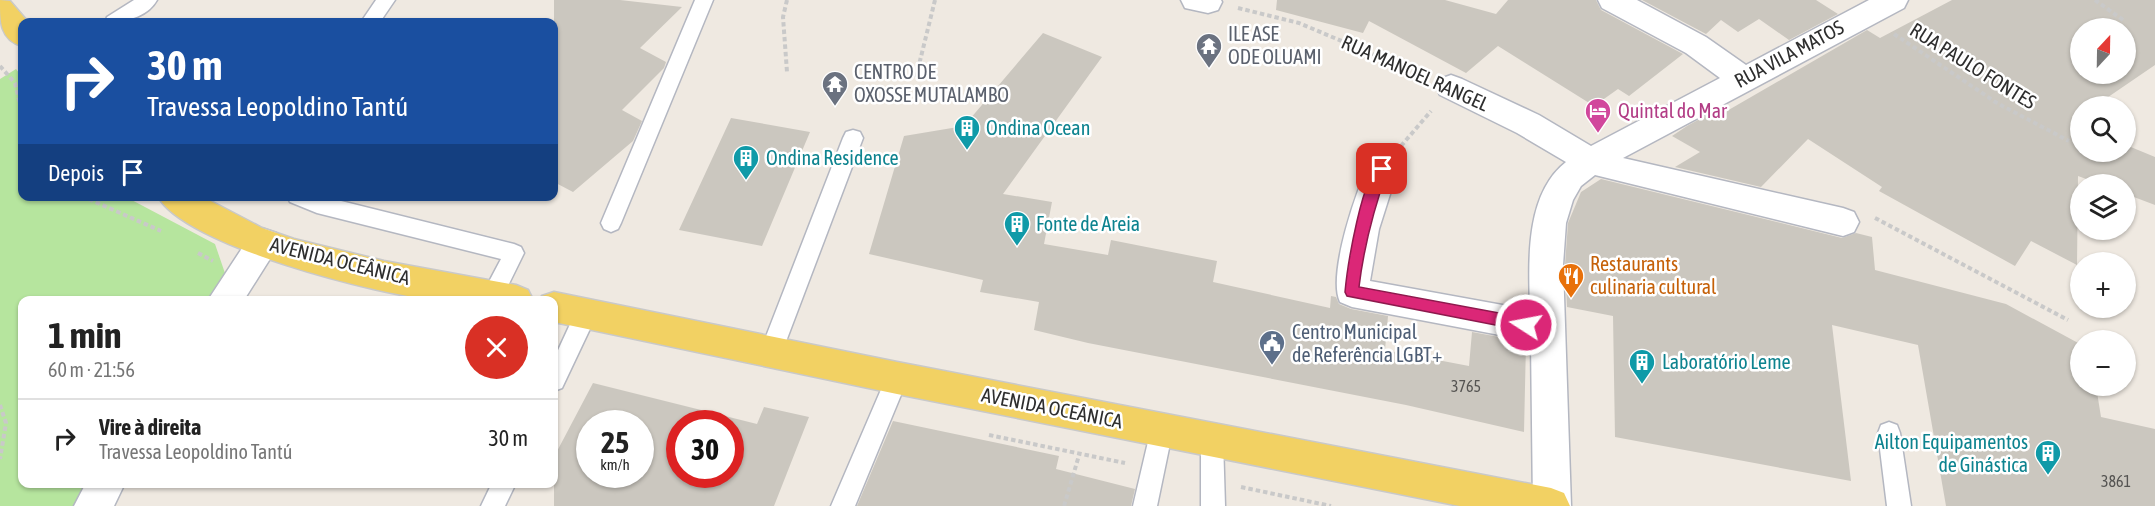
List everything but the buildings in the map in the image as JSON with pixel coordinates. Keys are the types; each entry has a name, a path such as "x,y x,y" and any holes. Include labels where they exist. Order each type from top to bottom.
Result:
{"main road":[{"path":"0,9 18,30"},
{"name":"AVENIDA OCEÂNICA","path":"185,201 264,243 318,260 494,296"},
{"name":"AVENIDA OCEÂNICA","path":"570,311 1091,417 1551,506"}],"street":[{"path":"1611,0 1696,45 1744,79"},
{"name":"RUA VILA MATOS","path":"1551,506 1546,265 1550,224 1558,197 1570,177 1590,161 1894,0"},
{"name":"RUA MANOEL RANGEL","path":"1450,87 1528,124 1590,161 1843,222"},
{"path":"1382,169 1367,207 1357,248 1352,292 1548,329"},
{"path":"228,296 264,243"},
{"path":"93,506 104,488"}],"lane":[{"path":"120,18 148,0"},
{"path":"373,18 386,0"},
{"path":"611,223 704,0"},
{"path":"771,352 853,138"},
{"path":"310,201 514,253 504,296"},
{"path":"558,364 570,311"},
{"path":"843,506 897,378"},
{"path":"1145,506 1161,429"},
{"path":"1889,433 1899,506"},
{"path":"1212,440 1213,506"},
{"path":"493,506 502,488"}],"path":[{"path":"787,0 783,17 787,72"},
{"path":"916,76 935,0"},
{"path":"2095,0 2120,18"},
{"name":"RUA MANOEL RANGEL","path":"1201,1 1299,22 1450,87"},
{"name":"RUA PAULO FONTES","path":"1865,14 1997,103 2068,141"},
{"path":"0,66 15,83 18,95"},
{"path":"0,74 5,71"},
{"path":"1382,169 1450,87"},
{"path":"1843,222 1847,203 2068,320"},
{"path":"0,405 6,423 4,450 0,459"},
{"path":"1064,506 1091,417"}],"green space":[{"path":"16,69 18,72 18,201 134,201 215,244 228,282 219,296 18,296 18,488 95,488 83,506 0,506 0,79"}],"place":[{"name":"ILE ASE ODE OLUAMI","path":"1209,69"},
{"name":"CENTRO DE OXOSSE MUTALAMBO","path":"835,107"},
{"name":"Quintal do Mar","path":"1598,134"},
{"name":"Ondina Ocean","path":"967,151"},
{"name":"Ondina Residence","path":"746,181"},
{"name":"Fonte de Areia","path":"1017,247"},
{"name":"Restaurants culinaria cultural","path":"1571,299"},
{"name":"Centro Municipal de Referência LGBT+","path":"1272,366"},
{"name":"Laboratório Leme","path":"1642,385"},
{"name":"Ailton Equipamentos de Ginástica","path":"2048,476"}],"route":[{"path":"1382,169 1367,207 1357,248 1352,292 1526,325"}]}
